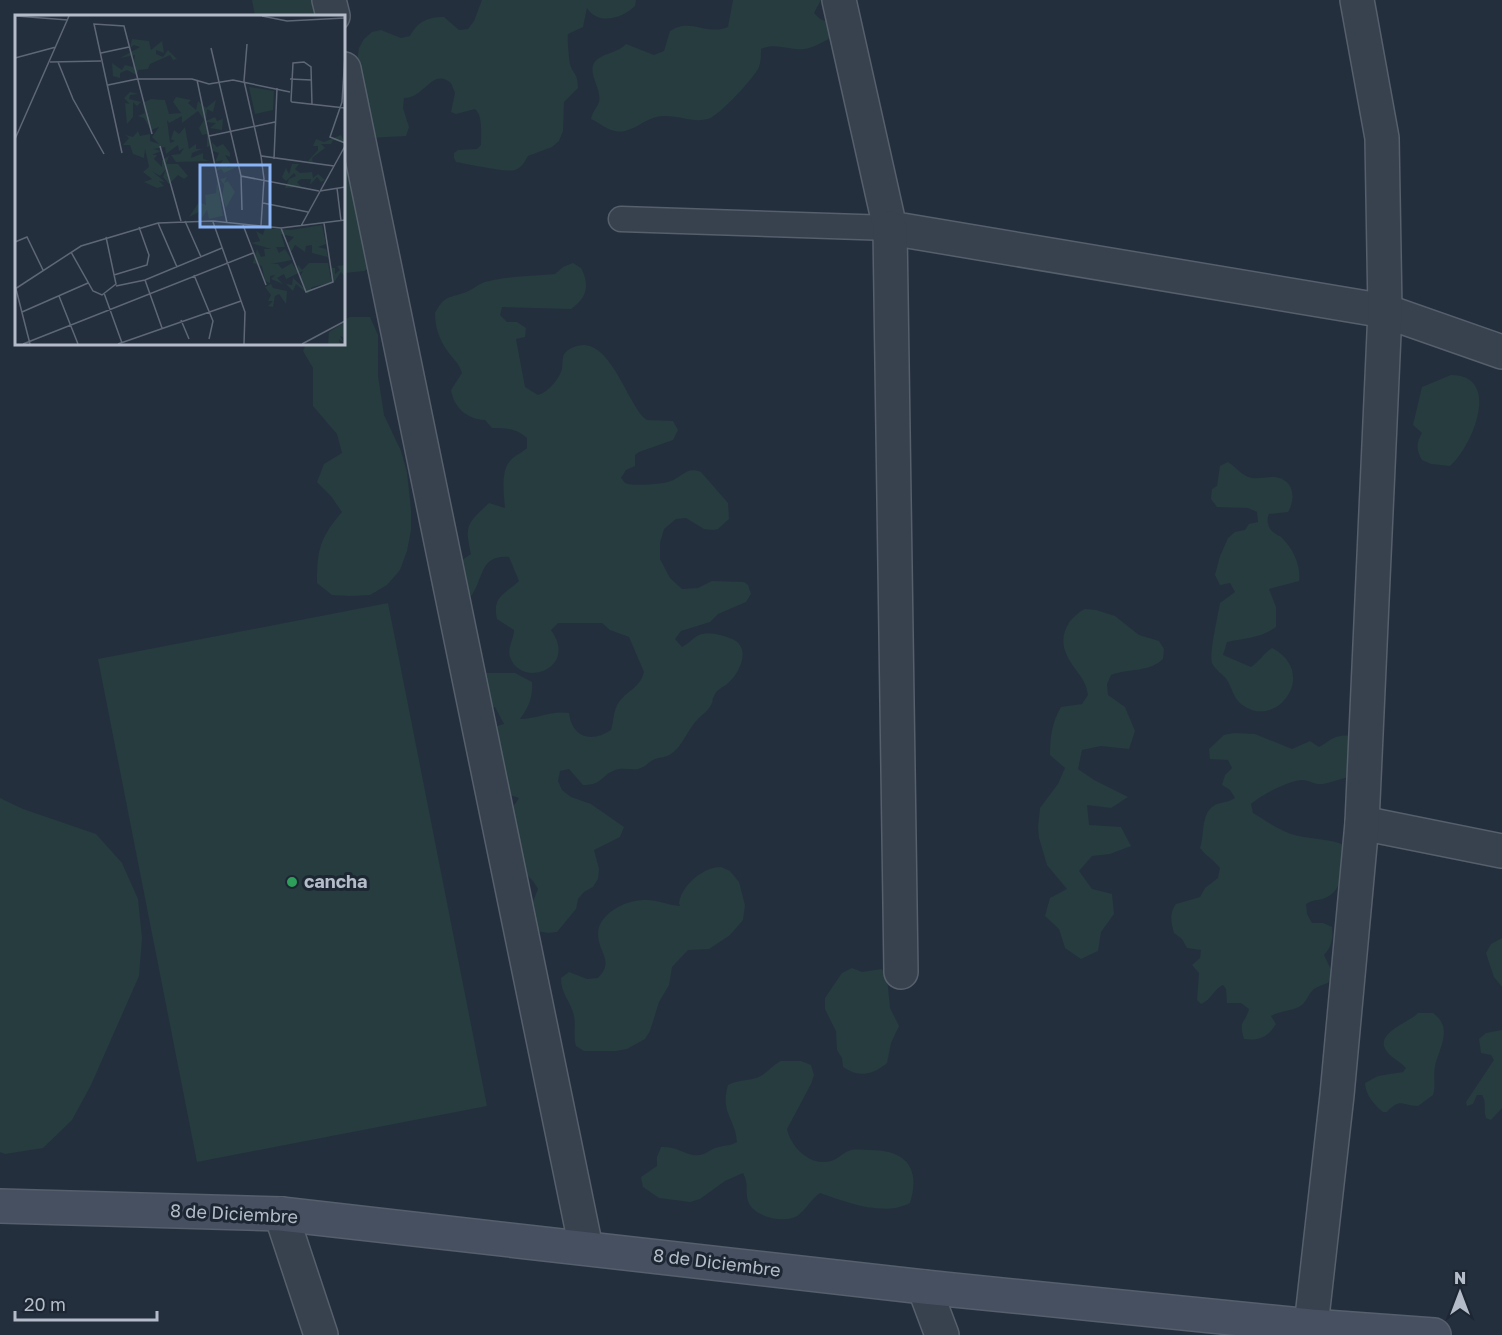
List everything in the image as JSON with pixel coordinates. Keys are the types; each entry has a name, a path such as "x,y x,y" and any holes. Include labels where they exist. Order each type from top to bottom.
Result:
{"street":[{"path":"329,0 333,15"},
{"path":"839,0 890,228 901,972"},
{"path":"1311,1326 1338,1083 1362,823 1385,311 1382,138 1357,0"},
{"path":"345,74 586,1248"},
{"path":"890,228 1385,311 1502,352"},
{"path":"1362,823 1502,851"},
{"name":"8 de Diciembre","path":"0,1206 281,1214 924,1287 1311,1326 1434,1335"},
{"path":"281,1214 321,1335"},
{"path":"924,1287 942,1335"}],"lane":[{"path":"621,219 890,228"}],"green space":[{"path":"252,0 321,0 321,15 255,15"},
{"path":"482,0 636,0 635,6 630,10 611,18 597,17 587,8 583,27 568,34 570,64 576,76 578,88 564,102 563,131 559,141 552,147 528,156 518,169 511,171 456,162 454,153 458,150 477,149 481,145 480,121 475,109 456,114 451,112 455,93 451,83 444,79 433,81 418,93 404,98 403,108 409,127 406,136 368,138 366,94 356,67 359,48 364,39 372,32 381,30 401,38 410,36 420,23 438,17 444,17 459,30 468,29 474,21"},
{"path":"733,0 821,0 814,13 820,19 830,23 831,38 804,49 772,46 761,49 759,67 751,79 736,96 708,119 657,117 621,132 609,129 591,119 599,102 593,72 595,61 626,44 654,55 664,51 670,31 678,27 720,29 728,27"},
{"path":"345,170 380,261 364,271 345,273"},
{"path":"573,263 581,268 586,286 584,296 571,309 502,307 500,315 507,322 517,322 526,328 525,337 516,339 525,387 538,395 549,389 561,372 564,355 571,348 585,345 603,355 611,364 643,417 647,420 673,421 678,430 673,440 635,455 635,466 626,470 621,478 624,482 637,485 663,483 696,470 701,472 728,503 729,519 718,529 704,529 686,518 676,519 664,529 660,543 660,559 670,578 682,589 698,588 712,581 744,582 748,585 751,594 746,602 718,614 710,622 681,631 675,639 682,647 701,634 710,633 732,639 738,643 743,654 740,667 732,680 717,692 710,707 695,722 675,751 641,768 615,770 590,785 583,785 569,769 560,771 558,781 562,790 571,797 591,804 624,827 620,837 594,850 599,869 598,879 593,887 578,899 576,909 557,932 548,933 537,931 527,907 534,899 538,889 519,867 505,812 513,807 519,798 510,795 494,727 504,724 495,707 486,707 483,673 515,673 532,682 530,702 520,719 569,713 574,728 584,736 590,737 611,730 617,705 639,682 644,672 629,637 610,630 602,623 558,623 551,630 558,644 558,655 553,664 535,673 525,672 516,667 509,654 514,630 497,619 496,611 500,597 519,581 509,557 500,557 488,563 472,595 464,597 453,566 471,554 468,530 476,515 489,503 505,508 505,470 513,458 527,448 527,438 510,429 492,428 485,420 467,415 458,407 451,390 462,373 439,336 435,313 447,298 467,292 485,282 511,277 555,274 563,267"},
{"path":"350,317 370,317 378,335 378,376 384,415 401,451 407,472 411,510 411,530 400,570 387,585 370,595 332,595 317,583 321,545 329,529 342,512 317,482 324,464 342,453 337,434 313,406 313,368 303,351 306,345 345,345 345,320"},
{"path":"1451,375 1467,378 1476,386 1479,399 1478,413 1467,443 1450,466 1431,464 1422,460 1420,456 1418,446 1422,433 1413,425 1422,387"},
{"path":"1228,462 1248,477 1272,477 1285,480 1292,494 1288,512 1269,514 1268,521 1271,530 1289,546 1299,569 1299,581 1269,589 1276,607 1276,627 1259,636 1227,642 1223,655 1251,667 1272,648 1286,659 1292,671 1293,684 1288,696 1279,705 1267,711 1254,711 1241,704 1227,680 1215,668 1211,658 1220,603 1235,592 1230,583 1220,585 1215,575 1220,556 1228,538 1235,532 1245,530 1249,524 1258,522 1257,512 1248,508 1217,507 1211,499 1212,489 1217,486 1220,466"},
{"name":"cancha","path":"388,603 487,1106 197,1162 98,659"},
{"path":"1085,609 1115,616 1139,635 1159,641 1164,649 1163,659 1157,663 1145,668 1111,675 1107,684 1108,695 1125,707 1135,731 1129,749 1101,746 1082,750 1078,769 1128,797 1111,808 1087,805 1089,825 1121,827 1131,846 1110,854 1092,856 1079,871 1092,889 1112,894 1114,914 1101,932 1098,951 1081,959 1065,948 1059,929 1045,916 1050,898 1067,889 1047,865 1038,827 1040,808 1058,784 1065,768 1050,755 1055,718 1061,707 1082,704 1088,695 1085,683 1066,653 1063,640 1066,627 1079,612"},
{"path":"1255,734 1292,749 1310,741 1319,747 1336,737 1348,736 1367,742 1382,753 1382,763 1378,771 1380,812 1351,777 1323,784 1298,780 1269,792 1251,804 1253,813 1286,832 1347,846 1342,876 1336,889 1325,898 1306,904 1307,914 1312,923 1323,923 1332,927 1329,949 1324,955 1333,974 1328,983 1313,990 1301,1005 1271,1016 1276,1024 1266,1035 1254,1039 1244,1039 1242,1033 1242,1025 1249,1009 1241,1003 1227,1003 1226,989 1223,985 1201,1004 1197,1000 1199,973 1192,965 1200,958 1201,950 1187,948 1182,939 1174,933 1171,921 1172,911 1176,904 1200,897 1205,888 1218,878 1220,868 1200,848 1205,817 1212,807 1235,798 1230,790 1222,785 1225,775 1232,768 1228,760 1210,759 1209,749 1224,735"},
{"path":"0,798 23,809 96,834 122,863 138,899 142,938 139,976 91,1085 72,1120 43,1148 5,1154 0,1152"},
{"path":"721,867 730,871 739,882 745,905 743,920 730,935 709,949 688,950 672,967 669,985 659,1002 650,1031 645,1039 627,1049 616,1051 584,1051 576,1046 574,1016 561,978 569,972 587,979 598,978 603,972 605,961 598,934 603,920 614,909 636,901 653,900 680,906 684,890 694,878 707,870"},
{"path":"1502,938 1502,987 1494,977 1486,953 1491,944"},
{"path":"852,968 862,972 882,969 887,978 890,1008 899,1026 891,1043 887,1063 866,1074 855,1073 843,1067 842,1058 837,1050 836,1031 825,1009 825,998 842,973"},
{"path":"1418,1013 1433,1013 1443,1025 1443,1038 1434,1073 1433,1095 1418,1106 1401,1103 1383,1112 1371,1099 1365,1083 1378,1076 1403,1072 1406,1068 1388,1053 1384,1040 1393,1030"},
{"path":"1502,1030 1502,1108 1491,1120 1486,1118 1482,1095 1477,1095 1473,1104 1467,1106 1466,1102 1494,1060 1491,1055 1481,1053 1479,1039 1486,1033"},
{"path":"781,1061 801,1061 811,1065 814,1075 787,1129 797,1149 809,1158 823,1162 834,1160 853,1150 893,1153 908,1163 912,1171 913,1191 910,1203 889,1209 865,1207 820,1193 797,1216 777,1219 762,1215 751,1207 743,1173 725,1181 700,1199 690,1202 659,1198 643,1187 641,1177 657,1166 657,1157 661,1147 670,1147 697,1155 737,1142 727,1109 728,1085 760,1077"}],"place":[{"name":"cancha","path":"292,882"}]}
